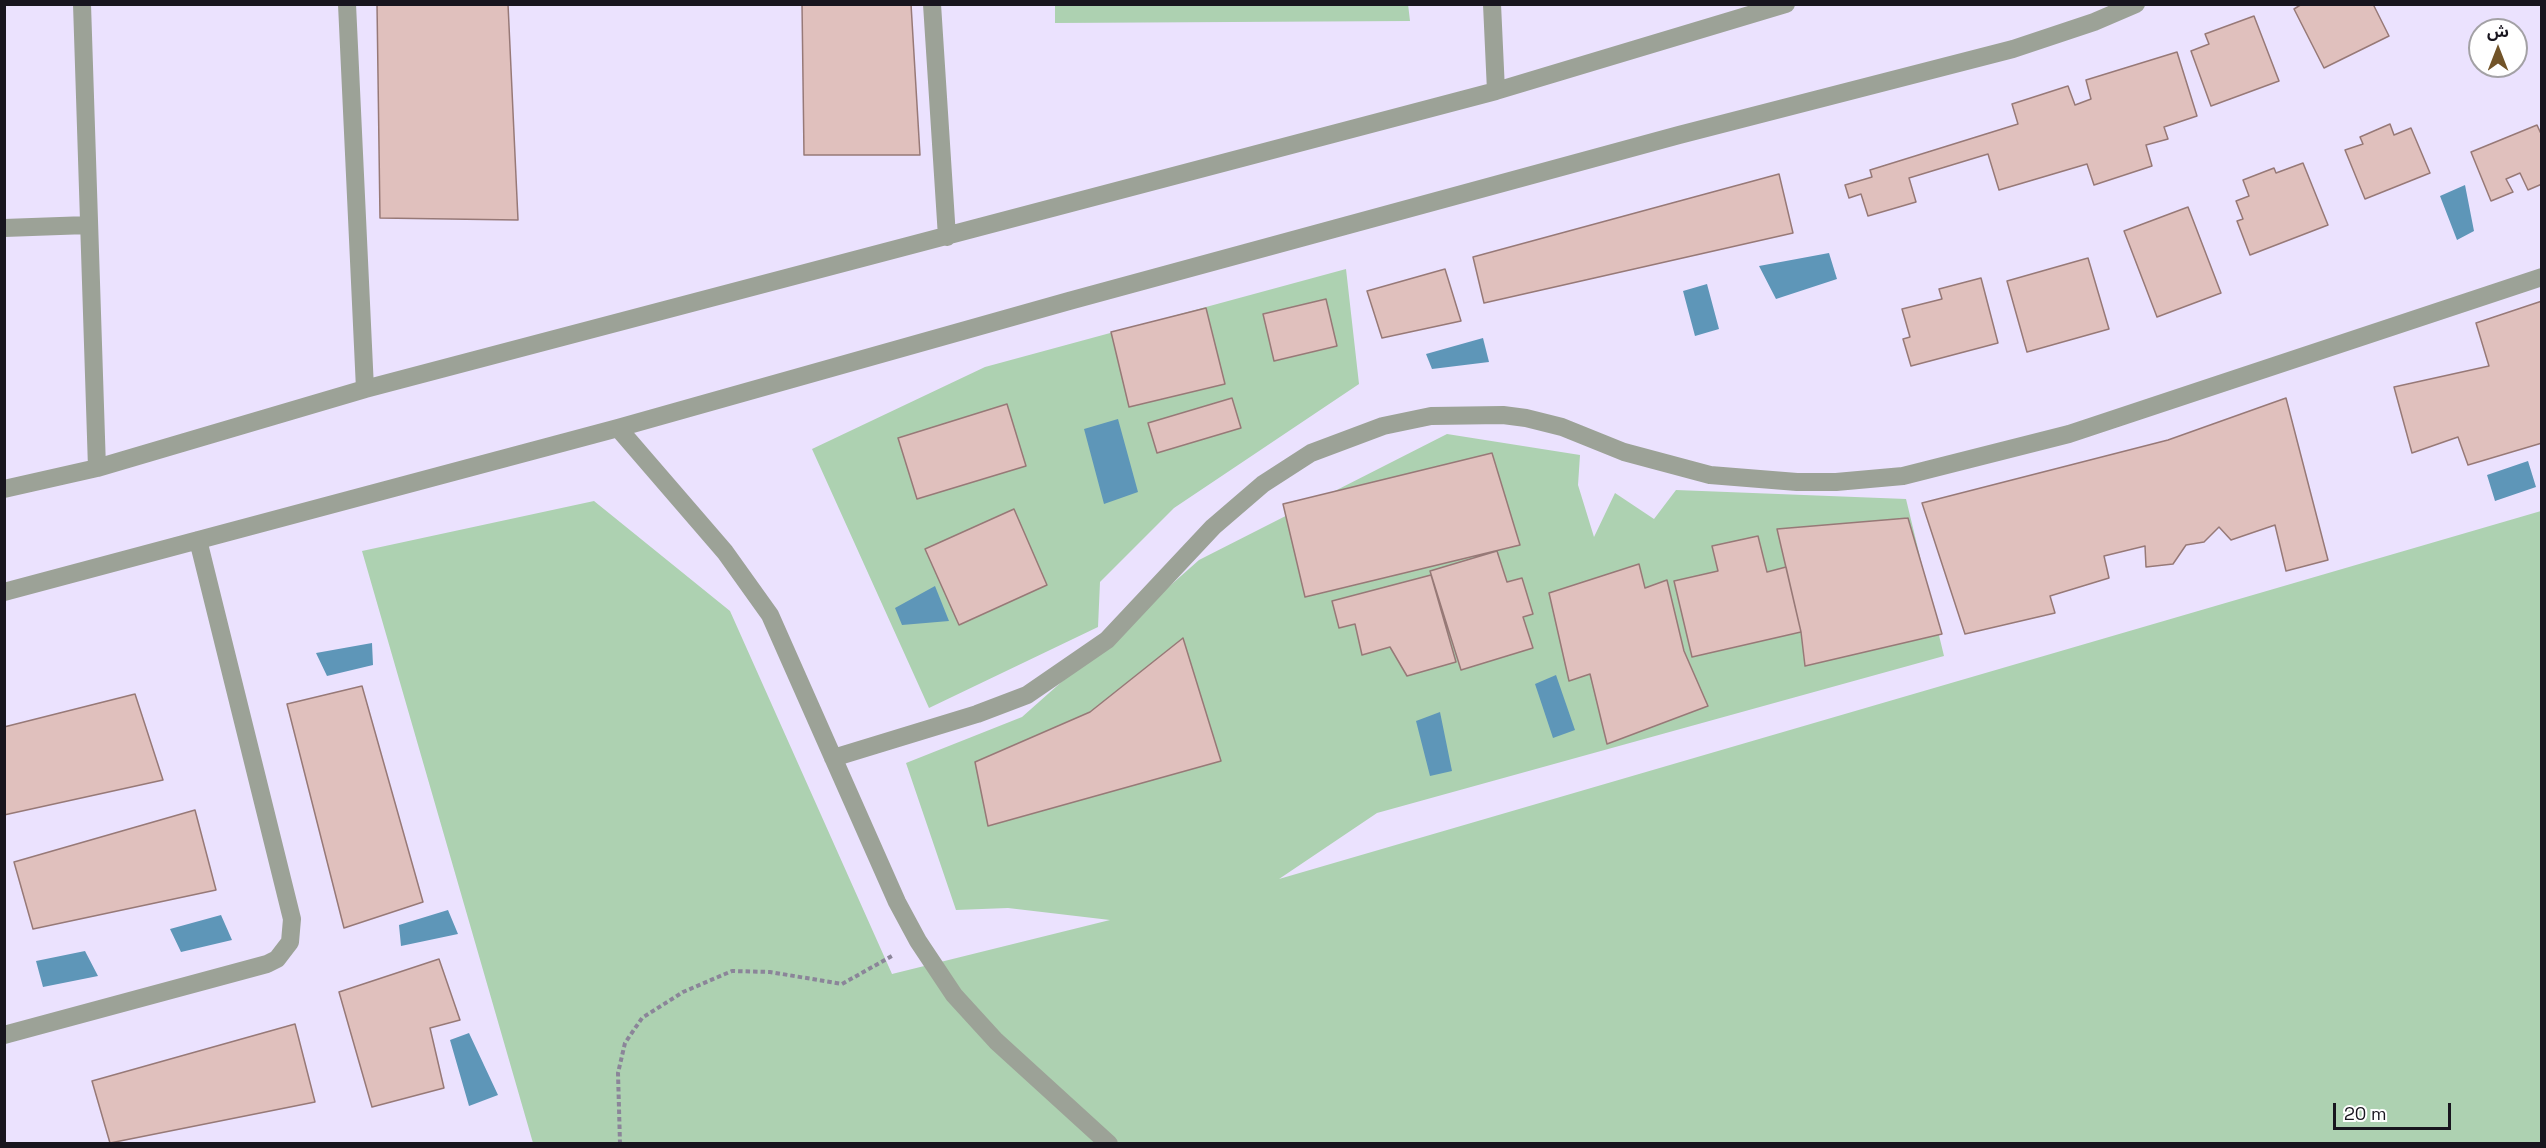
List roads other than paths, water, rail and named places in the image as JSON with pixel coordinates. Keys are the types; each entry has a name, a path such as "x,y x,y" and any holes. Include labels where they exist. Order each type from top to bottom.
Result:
{"street":[{"path":"82,4 97,468"},
{"path":"347,4 365,389"},
{"path":"932,4 946,237"},
{"path":"1492,4 1496,92"},
{"path":"4,489 97,468 365,389 1496,92 1786,4"},
{"path":"4,592 618,428 1069,301 1667,138 2013,49 2094,22 2136,4"},
{"path":"4,228 88,225"},
{"path":"833,758 977,714 1027,694 1107,640 1213,527 1263,484 1311,453 1383,426 1431,416 1503,415 1527,418 1562,427 1624,452 1710,475 1797,482 1836,482 1904,476 2069,434 2541,277"},
{"path":"618,428 725,552 770,615 897,902 918,941 954,995 996,1041 1110,1143"},
{"path":"4,1035 267,964 277,959 290,942 292,919 198,540"}],"water":[{"path":"2465,185 2474,231 2457,240 2440,196"},
{"path":"1829,253 1837,279 1776,299 1759,266"},
{"path":"1707,284 1719,329 1695,336 1683,291"},
{"path":"1483,338 1489,362 1432,369 1426,354"},
{"path":"1118,419 1138,492 1104,504 1084,429"},
{"path":"2528,461 2536,487 2495,501 2487,475"},
{"path":"935,586 949,621 902,625 895,608"},
{"path":"372,643 373,665 327,676 316,653"},
{"path":"1556,675 1575,730 1553,738 1535,684"},
{"path":"1440,712 1452,771 1430,776 1416,721"},
{"path":"448,910 458,934 401,946 399,925"},
{"path":"221,915 232,940 181,952 170,929"},
{"path":"85,951 98,976 43,987 36,961"},
{"path":"469,1033 498,1095 469,1106 450,1040"}]}
